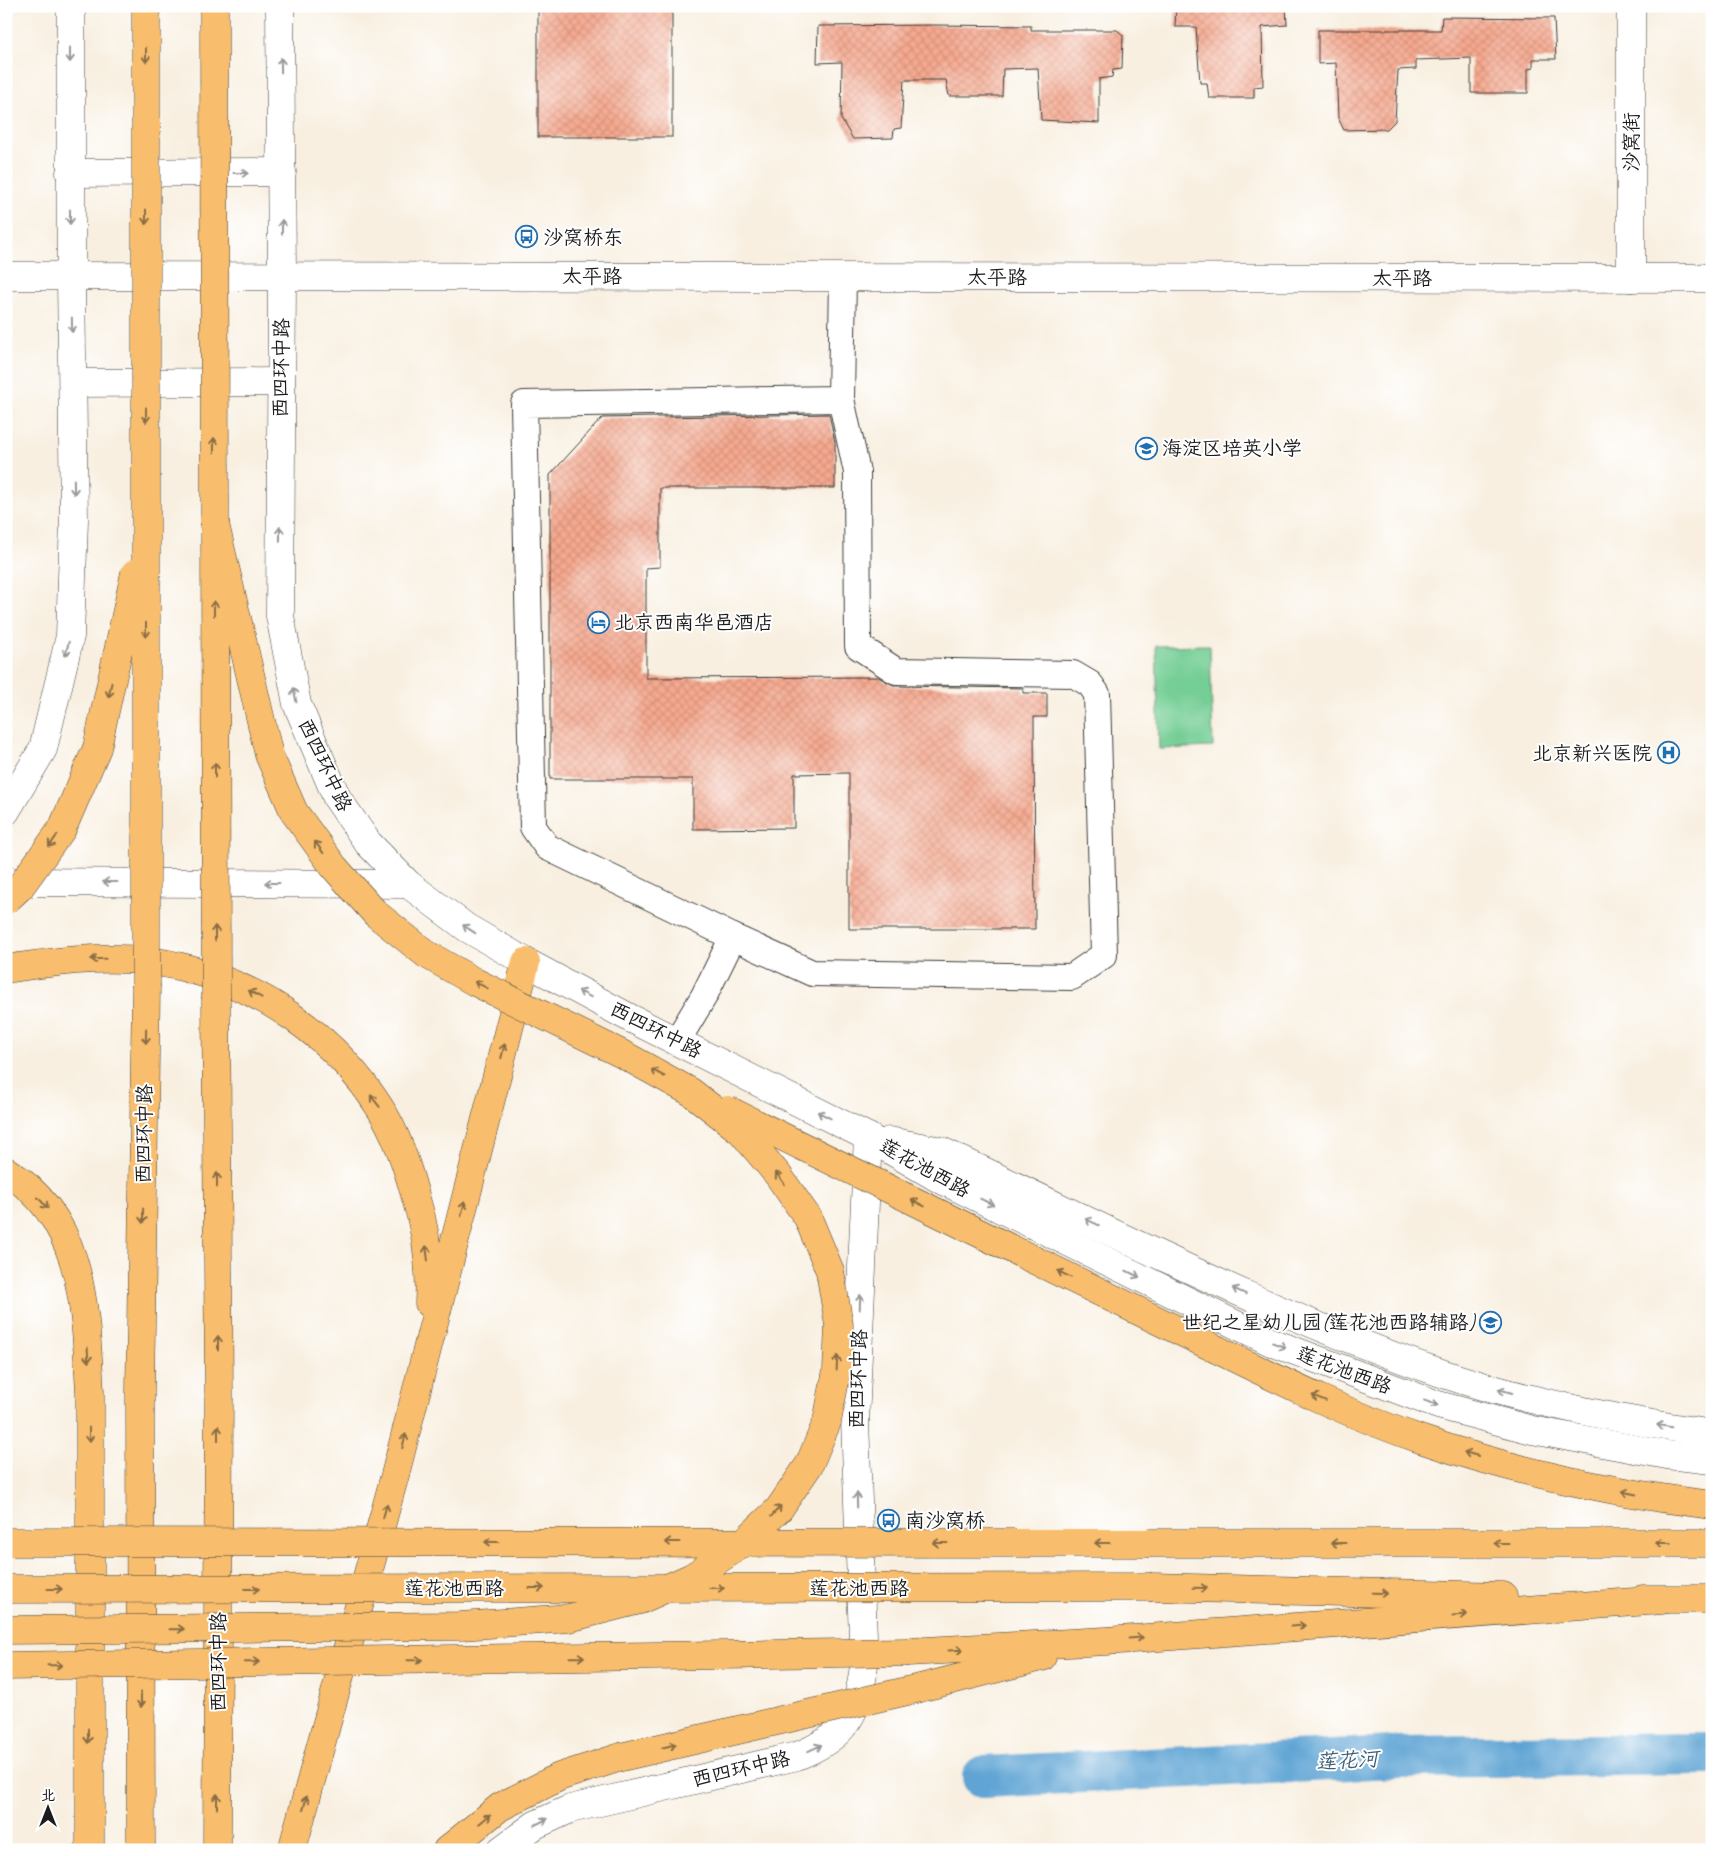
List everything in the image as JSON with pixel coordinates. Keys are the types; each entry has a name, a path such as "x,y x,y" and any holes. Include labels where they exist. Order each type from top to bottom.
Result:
{"highway":[{"name":"西四环中路","path":"141,1850 140,1392 146,987 146,6"},
{"path":"214,6 214,520 269,755 294,812 334,867 376,914 426,954 476,982 624,1055 690,1092 1298,1390 1422,1440 1539,1474 1658,1498 1712,1506"},
{"name":"西四环中路","path":"214,520 219,1392 217,1850"},
{"path":"6,900 20,887 62,829 97,748 146,523"},
{"path":"6,969 60,960 119,958 181,966 238,984 290,1013 340,1056 380,1108 407,1165 412,1181 424,1223 431,1279 426,1354"},
{"path":"292,1850 395,1475 526,962"},
{"path":"6,1630 461,1626 569,1618 640,1600 692,1577 742,1544 779,1509 808,1465 827,1422 837,1370 839,1325 830,1271 808,1218 778,1175 741,1132 690,1092"},
{"path":"6,1171 24,1182 51,1212 70,1248 82,1295 90,1392 90,1850"},
{"path":"6,1528 88,1542"},
{"path":"6,1542 1712,1542"},
{"name":"莲花池西路","path":"6,1589 1152,1587 1662,1600 1712,1599"},
{"path":"6,1666 908,1652 1106,1640 1662,1600"},
{"path":"447,1850 500,1807 559,1776 621,1757 920,1688 1106,1640"}],"street":[{"path":"6,811 43,749 70,636 74,520 70,6"},
{"name":"西四环中路","path":"280,6 282,172 280,616 297,704 337,798 368,844 408,884 468,928 526,962 677,1041 868,1137 855,1420 864,1665 861,1691 852,1714 837,1733 820,1747 797,1756 570,1809 535,1825 501,1850"},
{"name":"沙窝街","path":"1630,6 1631,278"},
{"path":"70,173 282,172"},
{"path":"6,276 71,276"},
{"name":"太平路","path":"71,276 1712,278"},
{"path":"841,399 524,404 533,827 547,847 812,973 1072,977 1104,955 1097,694 1090,684 1073,674 896,671 858,646 857,472 841,399 843,277"},
{"path":"73,383 281,382"},
{"path":"6,882 408,884"},
{"path":"677,1041 704,996 733,937"},
{"name":"莲花池西路","path":"868,1137 941,1151 1288,1314 1442,1373 1608,1417 1712,1434"},
{"name":"莲花池西路","path":"868,1137 936,1177 1271,1342 1438,1405 1551,1434 1667,1455 1712,1460"}],"green space":[{"path":"1210,645 1213,747 1159,749 1156,646"}],"building":[{"path":"538,6 672,6 672,137 538,137"},
{"path":"1176,6 1286,6 1287,25 1262,27 1263,86 1254,87 1254,98 1209,98 1207,83 1200,83 1196,27 1175,27"},
{"path":"1442,17 1554,18 1556,59 1533,59 1533,68 1528,69 1528,93 1471,93 1471,58 1416,60 1416,69 1398,70 1395,121 1387,129 1344,130 1338,118 1336,63 1318,64 1318,30 1441,30"},
{"path":"818,26 1031,26 1031,30 1117,30 1123,35 1122,69 1113,70 1112,77 1099,79 1099,123 1041,120 1038,68 1003,69 1002,96 949,96 946,80 904,80 901,128 894,129 893,138 853,139 841,119 842,62 817,63"},
{"name":"北京西南华邑酒店","path":"829,414 835,442 835,488 660,488 660,567 646,568 646,678 878,677 896,686 1023,688 1023,693 1047,693 1047,717 1034,717 1035,929 849,929 849,773 794,774 794,828 693,829 693,779 550,779 550,475 602,418"}],"waterway":[{"name":"莲花河","path":"983,1777 1393,1757 1712,1754"}],"place":[{"name":"沙窝桥东","path":"527,237"},
{"name":"海淀区培英小学","path":"1146,448"},
{"name":"北京西南华邑酒店","path":"598,622"},
{"name":"北京新兴医院","path":"1668,753"},
{"name":"世纪之星幼儿园(莲花池西路辅路)","path":"1491,1322"},
{"name":"南沙窝桥","path":"889,1520"}]}
